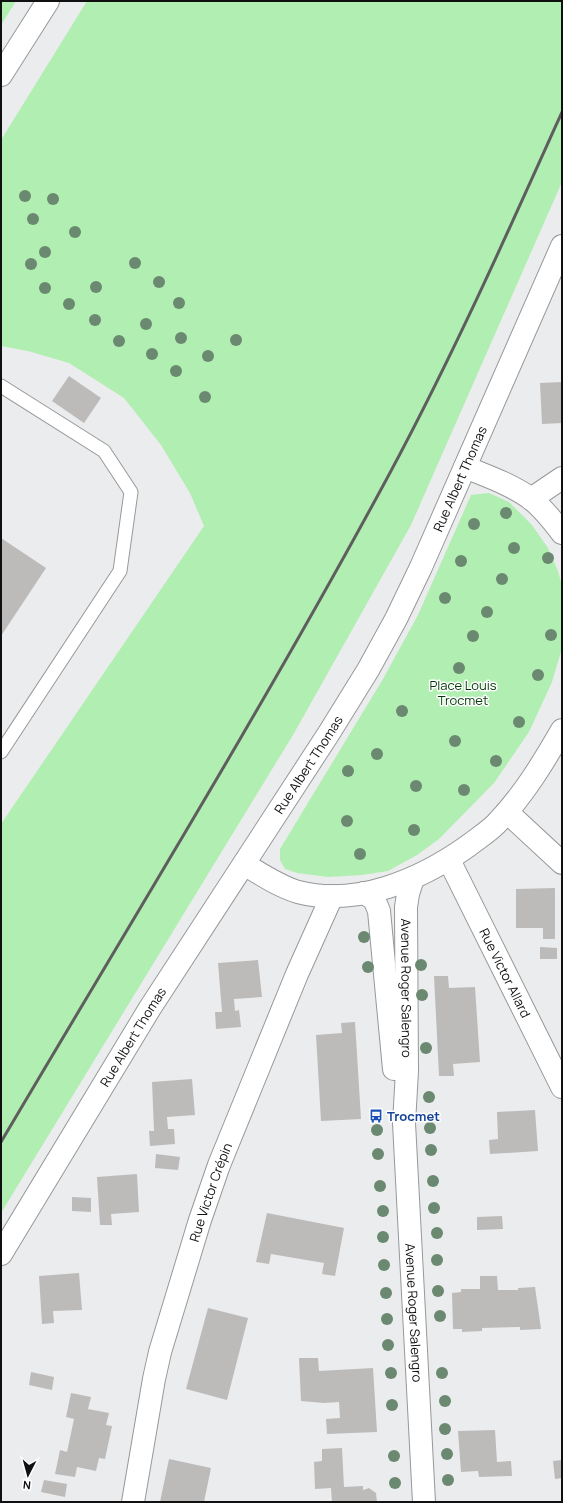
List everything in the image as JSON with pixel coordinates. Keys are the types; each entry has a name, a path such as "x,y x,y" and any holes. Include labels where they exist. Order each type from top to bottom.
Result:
{"street":[{"path":"1,75 48,1"},
{"name":"Rue Albert Thomas","path":"1,1254 150,1008 329,733 368,670 396,620 562,246"},
{"path":"465,467 506,484 531,499 550,518 562,533"},
{"path":"531,499 562,478"},
{"path":"244,864 285,887 311,895 332,896 364,893 390,888 449,860 495,825 530,782 562,730"},
{"path":"507,812 562,863"},
{"name":"Rue Victor Allard","path":"449,860 562,1086"},
{"name":"Avenue Roger Salengro","path":"413,878 406,907 407,1071 404,1124 424,1502"},
{"name":"Avenue Roger Salengro","path":"364,893 374,899 379,911 392,1048 404,1124"},
{"name":"Rue Victor Crépin","path":"133,1502 154,1378 160,1352 200,1220 228,1143 297,974 332,896"}],"lane":[{"path":"1,386 104,452 131,492 120,571 1,752"}],"green space":[{"path":"1,1 16,1 1,25"},
{"path":"87,1 562,1 562,182 411,525 293,735 1,1213 1,824 204,526 190,493 161,445 124,398 69,363 28,351 1,346 1,140"},
{"name":"Place Louis Trocmet","path":"489,493 509,502 532,525 548,548 558,571 562,586 562,648 552,682 529,732 494,783 439,839 417,855 388,871 362,875 328,877 297,873 285,869 280,860 280,849 383,679 418,615 471,495"}],"building":[{"path":"69,376 101,398 84,423 52,401"},
{"path":"562,382 562,423 542,424 540,383"},
{"path":"1,538 46,568 1,636"},
{"path":"555,888 555,939 543,939 543,928 516,928 516,889"},
{"path":"540,947 557,948 557,959 540,959"},
{"path":"258,960 262,997 234,999 235,1011 239,1010 241,1027 216,1029 215,1012 222,1012 218,963"},
{"path":"434,976 448,976 449,988 475,987 480,1062 453,1064 454,1076 439,1076"},
{"path":"355,1022 361,1119 321,1121 316,1035 342,1033 341,1023"},
{"path":"192,1079 195,1115 167,1117 168,1129 174,1129 175,1144 150,1146 149,1131 154,1131 152,1082"},
{"path":"535,1110 538,1151 490,1154 489,1140 498,1139 497,1112"},
{"path":"156,1154 180,1157 178,1170 155,1168"},
{"path":"137,1174 139,1212 111,1214 112,1225 100,1225 97,1177"},
{"path":"72,1197 91,1198 91,1212 72,1211"},
{"path":"267,1213 344,1228 335,1276 322,1274 324,1263 271,1254 269,1264 256,1262"},
{"path":"502,1216 503,1229 477,1230 477,1217"},
{"path":"79,1273 82,1310 53,1311 54,1323 42,1324 39,1276"},
{"path":"480,1276 497,1276 498,1290 518,1290 518,1288 535,1287 541,1329 520,1330 520,1327 482,1328 482,1331 462,1332 462,1329 453,1329 452,1293 461,1292 461,1289 480,1289"},
{"path":"208,1308 248,1318 227,1400 186,1389"},
{"path":"299,1358 318,1358 319,1371 373,1368 377,1432 327,1434 326,1419 340,1418 339,1402 324,1403 301,1401"},
{"path":"31,1372 54,1377 52,1390 29,1385"},
{"path":"71,1393 91,1397 88,1409 109,1413 106,1425 112,1426 105,1459 99,1458 96,1471 77,1467 75,1477 55,1474 60,1450 67,1452 74,1419 66,1417"},
{"path":"495,1430 497,1462 511,1461 512,1476 479,1477 478,1471 461,1472 458,1431"},
{"path":"342,1448 344,1487 363,1486 363,1490 369,1488 376,1493 377,1502 332,1502 331,1488 315,1489 314,1462 322,1461 322,1449"},
{"path":"169,1459 211,1468 204,1502 160,1502"},
{"path":"562,1460 562,1478 555,1479 553,1461"},
{"path":"44,1480 67,1484 65,1497 41,1492"}],"railway":[{"path":"1,1142 240,739 378,495 451,353 562,112"}],"place":[{"name":"Trocmet","path":"376,1116"}]}
